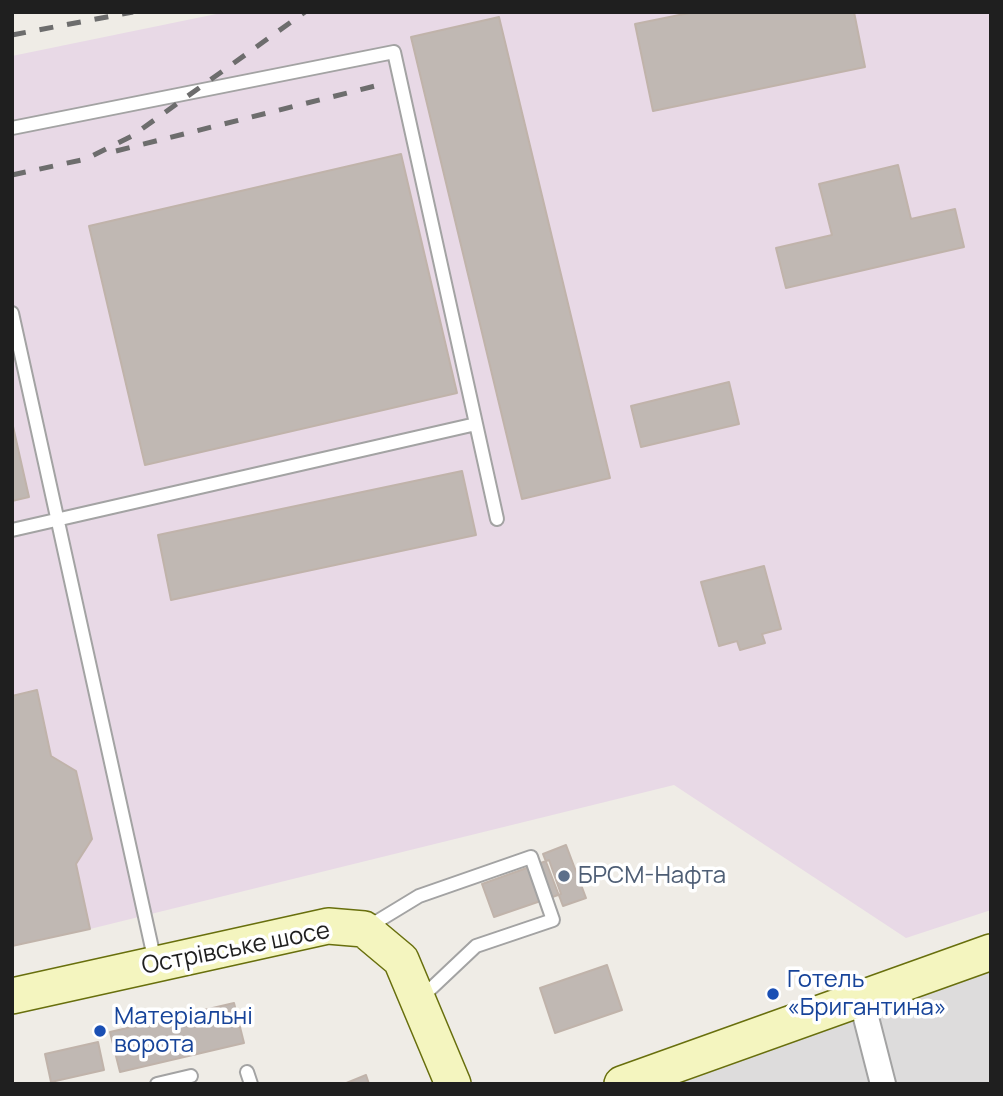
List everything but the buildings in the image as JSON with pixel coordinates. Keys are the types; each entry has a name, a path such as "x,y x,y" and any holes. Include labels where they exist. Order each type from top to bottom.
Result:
{"street":[{"name":"Острівське шосе","path":"12,996 328,926 364,929 401,960 453,1084"},
{"path":"622,1084 991,952"},
{"path":"861,998 883,1084"}],"lane":[{"path":"12,128 394,52 498,519"},
{"path":"12,313 155,965"},
{"path":"12,530 476,424"},
{"path":"364,929 419,896 531,857 553,920 476,946 418,1001"},
{"path":"157,1084 191,1076"}],"shaded area":[{"path":"226,12 991,12 991,910 906,938 674,785 12,946 12,56"},
{"path":"991,952 991,1084 621,1084"}],"railway":[{"path":"12,35 133,12"},
{"path":"12,175 86,159 132,136 305,12"},
{"path":"116,151 375,86"}],"place":[{"name":"БРСМ-Нафта","path":"564,876"},
{"name":"Готель «Бригантина»","path":"773,994"},
{"name":"Матеріальні ворота","path":"100,1031"}]}
